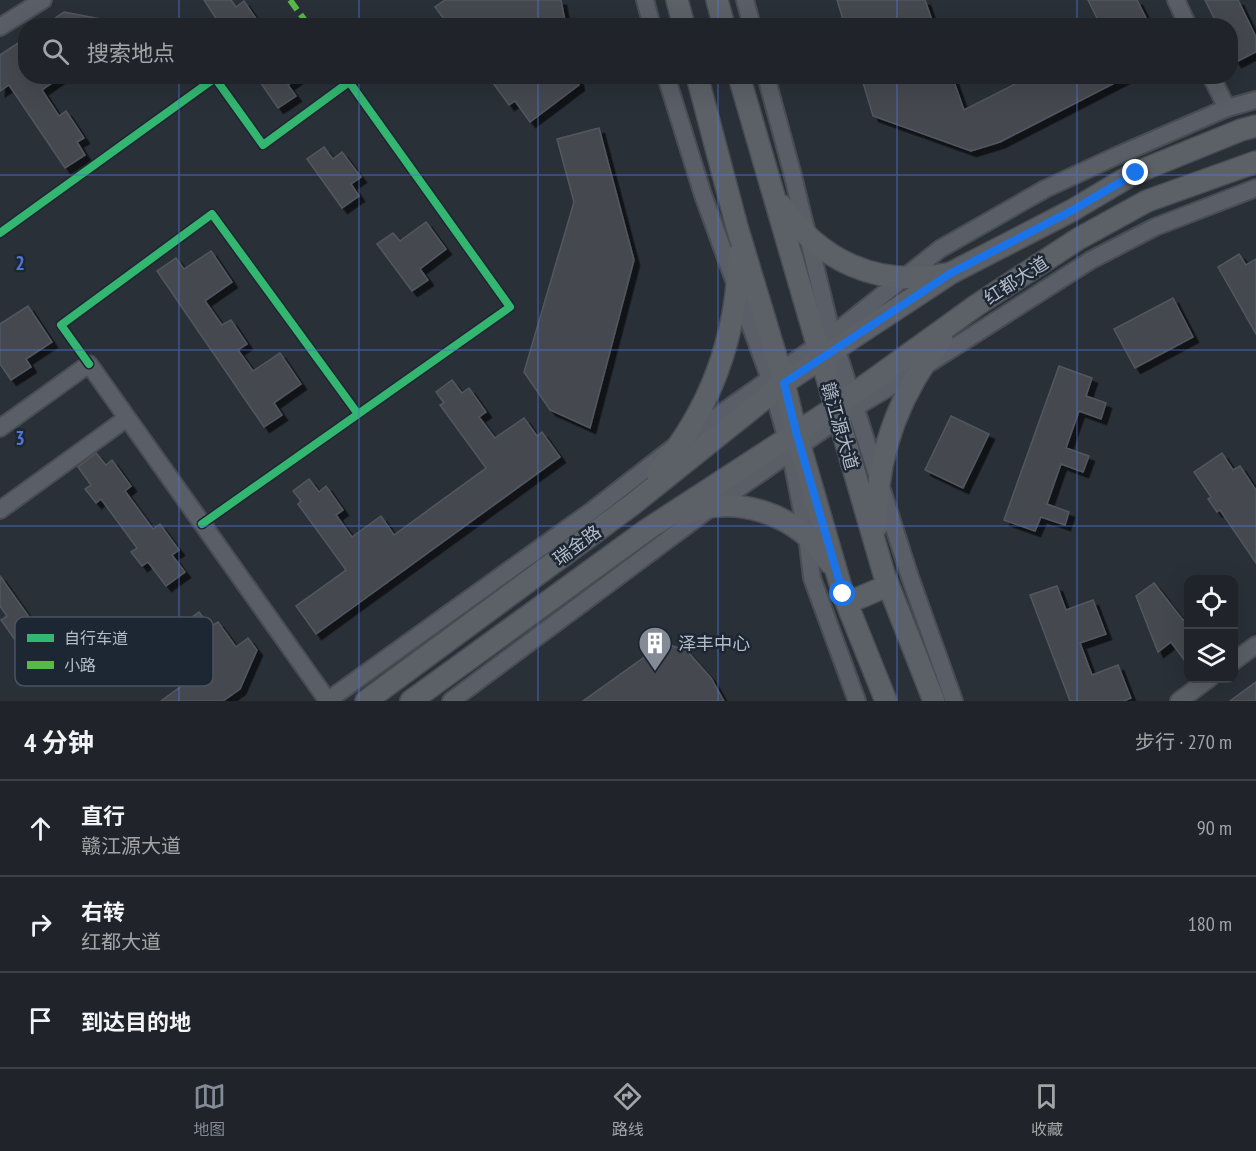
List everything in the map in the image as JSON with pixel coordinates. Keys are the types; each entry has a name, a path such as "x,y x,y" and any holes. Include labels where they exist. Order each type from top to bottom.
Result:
{"main road":[{"path":"677,0 682,18"},
{"path":"717,0 722,18"},
{"path":"699,84 793,442 845,598"},
{"name":"赣江源大道","path":"741,84 770,186 826,347 836,413 885,580 934,701"},
{"name":"红都大道","path":"777,381 826,347 951,273 1071,211 1136,173 1256,126"},
{"name":"红都大道","path":"793,442 854,401 977,305 1078,239 1147,201 1256,162"},
{"path":"770,186 790,219 807,237 832,256 849,265 883,275 905,278 951,273"},
{"path":"633,504 683,440 701,410 723,359 732,325 737,288 738,227"},
{"path":"845,598 885,580 878,550 879,480 885,447 902,400 920,369 942,339 977,305"},
{"name":"瑞金路","path":"366,701 633,504 777,381"},
{"name":"瑞金路","path":"411,701 648,529 793,442"},
{"path":"648,529 684,514 713,506 731,505 763,511 790,523 824,553 832,566 886,701"}],"street":[{"path":"0,27 43,0"},
{"path":"645,0 650,18"},
{"path":"745,0 750,18"},
{"path":"1176,0 1184,18"},
{"path":"0,428 89,364 328,701 593,510 683,440 777,381 737,288 703,195 668,84"},
{"path":"768,84 807,237 826,347 854,401 910,577 954,701"},
{"path":"1215,84 1227,108"},
{"path":"826,347 940,249 1045,189 1227,108 1256,100"},
{"path":"854,401 920,369 1091,260 1155,227 1256,188"},
{"path":"0,510 127,418"},
{"path":"451,701 713,506 793,442"},
{"path":"793,442 812,578 858,701"},
{"path":"1238,658 1256,645"},
{"path":"1179,701 1203,683"}],"building":[{"path":"204,0 231,0 236,7 244,1 256,18 216,18"},
{"path":"445,0 561,0 564,18 443,18 435,7"},
{"path":"837,0 925,0 931,18 843,18"},
{"path":"1088,0 1137,0 1146,18 1097,18"},
{"path":"1205,0 1238,0 1256,37 1256,52 1238,61 1238,18 1214,18"},
{"path":"64,12 96,18 55,18"},
{"path":"18,43 18,84 51,84 42,90 59,116 66,111 84,138 77,142 85,155 65,168 9,85 0,91 0,55"},
{"path":"262,84 289,84 296,96 278,108"},
{"path":"494,84 579,84 530,122 515,101 509,105"},
{"path":"863,84 955,84 964,110 1015,84 1112,84 1000,142 971,151 873,116"},
{"path":"599,128 634,260 590,428 550,410 524,372 574,202 557,139"},
{"path":"324,147 333,159 342,152 361,177 351,184 359,196 342,208 307,159"},
{"path":"426,222 446,249 420,269 428,280 412,291 377,244 393,233 400,241"},
{"path":"211,251 232,282 205,301 222,325 231,320 247,344 238,350 253,371 280,353 301,384 274,403 282,415 264,427 157,271 176,258 184,269"},
{"path":"1239,254 1246,265 1256,259 1256,334 1218,267"},
{"path":"1173,298 1193,337 1135,368 1114,329"},
{"path":"28,306 52,342 26,359 31,367 11,380 0,364 0,324"},
{"path":"1059,366 1092,378 1086,396 1106,403 1101,419 1079,411 1066,448 1089,456 1083,472 1061,464 1047,504 1069,512 1065,525 1041,517 1035,531 1004,520"},
{"path":"452,380 462,393 469,388 486,412 479,417 495,438 524,418 537,436 542,432 560,457 316,634 296,606 346,570 298,504 301,501 293,491 309,479 319,492 326,486 343,510 336,515 352,537 381,516 394,535 486,468 440,405 444,403 436,392"},
{"path":"951,416 989,434 963,488 925,470"},
{"path":"96,453 106,465 112,460 131,486 125,491 153,529 160,524 179,550 172,555 185,572 166,586 148,562 142,566 131,552 137,548 101,499 96,503 85,489 91,485 78,467"},
{"path":"1222,453 1233,470 1240,466 1256,490 1256,563 1220,510 1217,512 1208,499 1211,497 1194,472"},
{"path":"0,576 29,617 15,617 15,640 1,620 7,616 0,606"},
{"path":"1154,583 1184,619 1184,660 1171,642 1158,652 1136,596"},
{"path":"1057,586 1066,610 1093,600 1106,634 1080,643 1092,675 1118,665 1131,698 1124,701 1070,701 1030,595"},
{"path":"199,612 203,617 192,617"},
{"path":"218,622 236,647 248,638 257,650 240,689 223,701 161,701 181,686 213,686 213,625"},
{"name":"泽丰中心","path":"664,643 687,651 711,678 724,701 583,701"},
{"path":"1256,682 1256,701 1230,701"}],"marked path":[{"path":"290,0 303,18"}],"cycle path":[{"path":"0,233 207,84"},
{"path":"219,84 263,145 346,84"},
{"path":"202,524 510,307 351,84"},
{"path":"89,364 61,325 212,214 358,414"}],"place":[{"name":"泽丰中心","path":"655,672"}],"route":[{"path":"843,594 784,383 951,273 1071,211 1136,173"}]}
